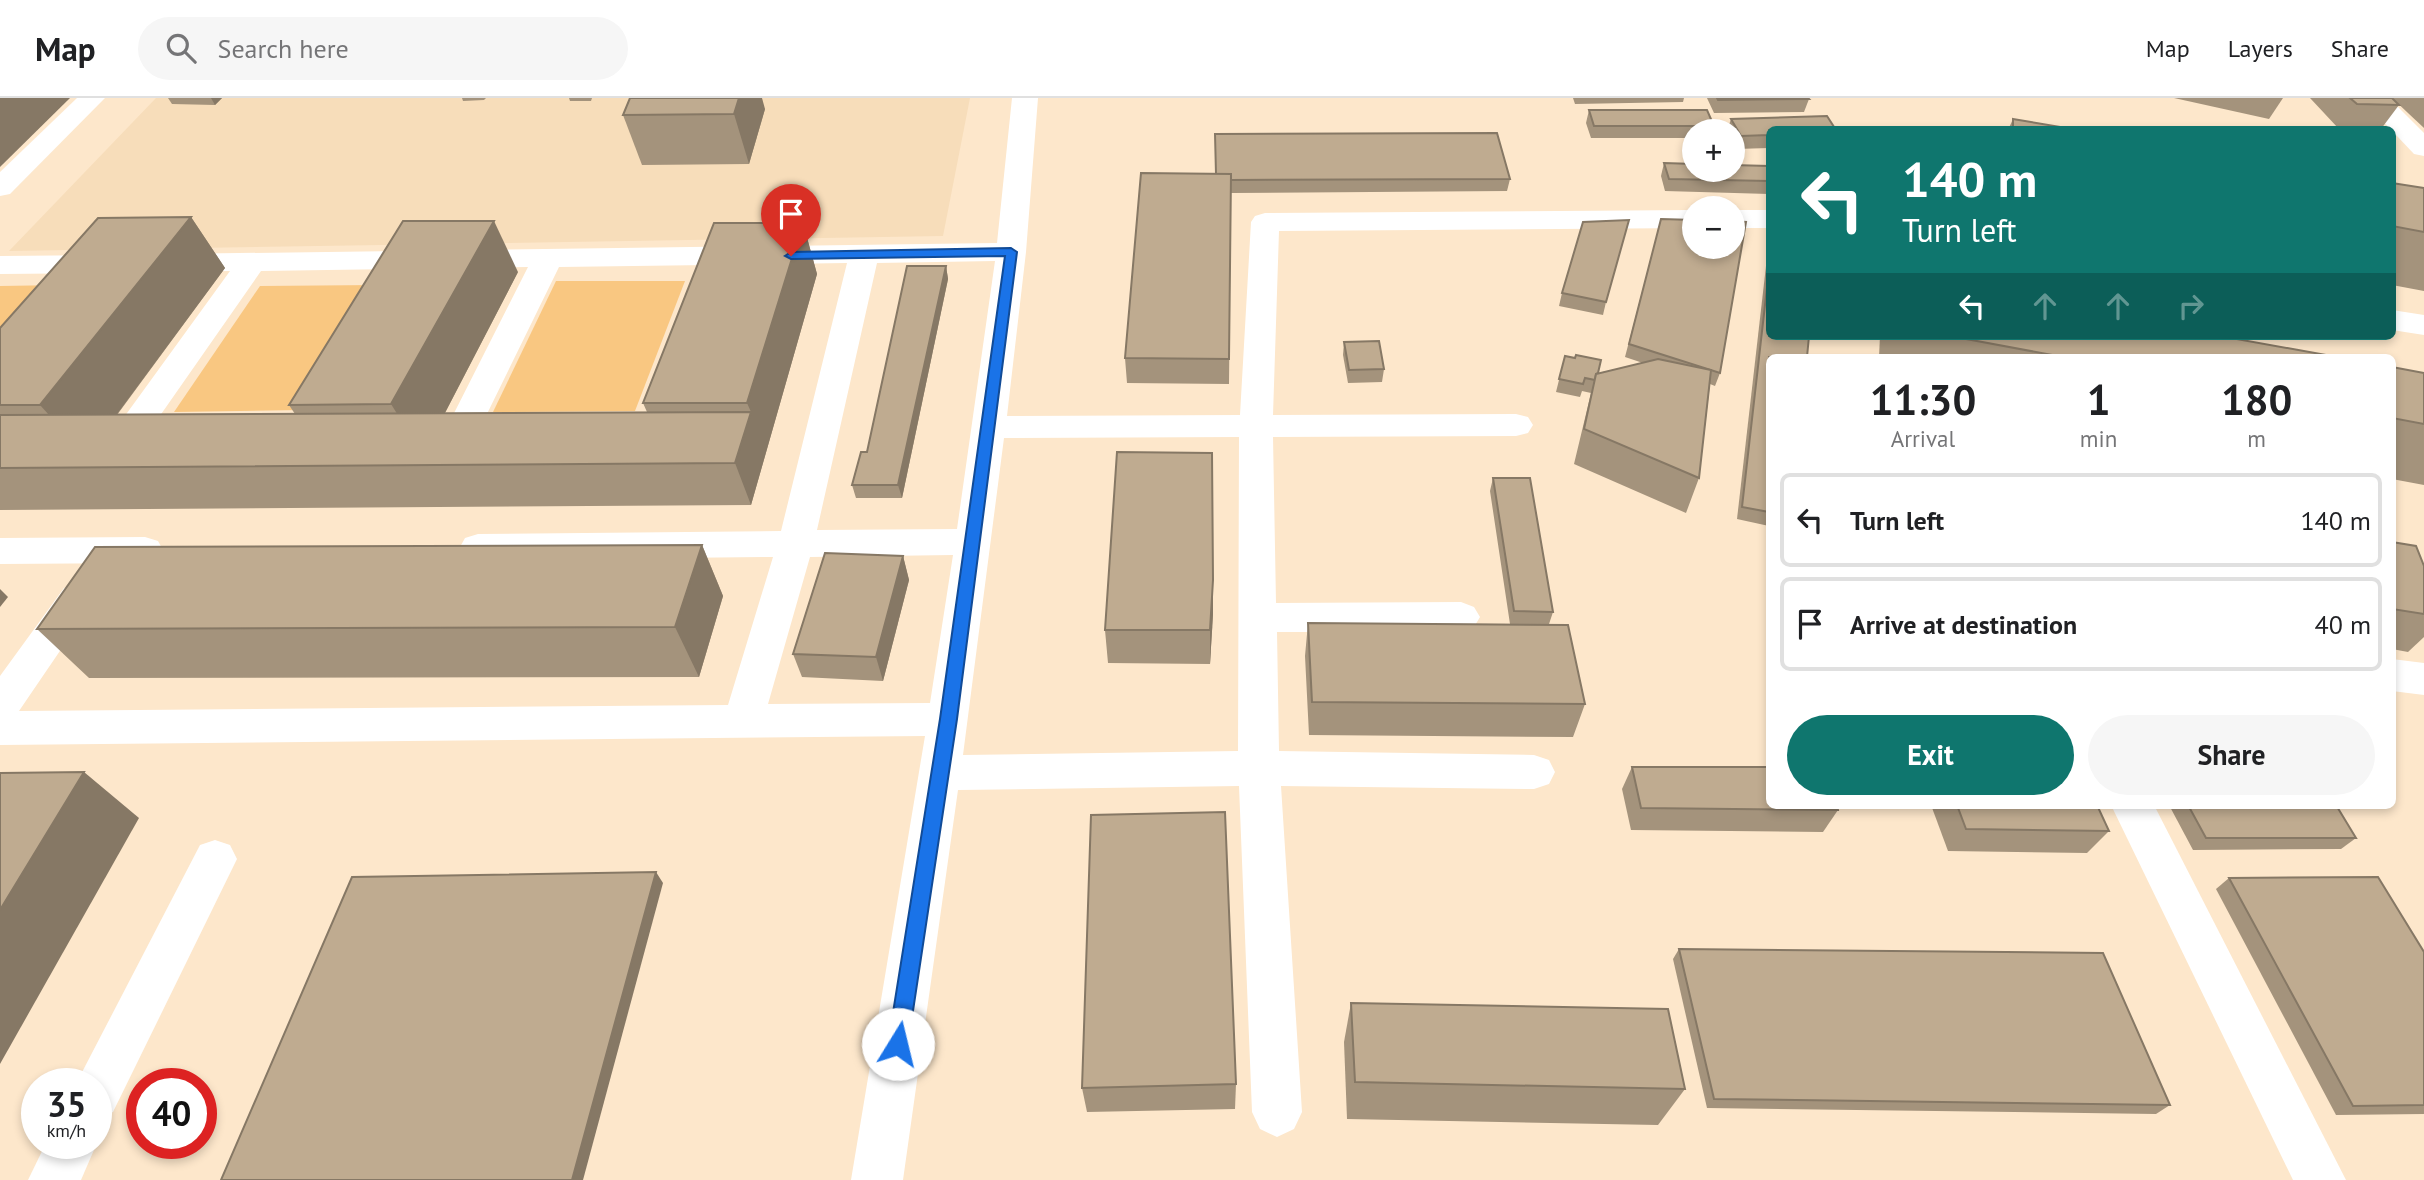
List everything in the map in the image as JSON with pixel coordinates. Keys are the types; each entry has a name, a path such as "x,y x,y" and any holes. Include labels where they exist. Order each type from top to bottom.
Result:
{"street":[{"path":"0,188 92,98"},
{"path":"877,1180 948,719 989,427 1011,252 1025,98"},
{"path":"2374,98 2424,148"},
{"path":"1277,1112 1259,768 1256,426 1265,222 1682,219"},
{"path":"1745,219 1766,219"},
{"path":"0,265 252,262 407,272 548,258 713,269 864,254 1011,252"},
{"path":"743,720 796,543 864,254"},
{"path":"530,431 462,431 548,258"},
{"path":"198,430 131,431 252,262"},
{"path":"79,295 127,264"},
{"path":"2396,321 2424,325"},
{"path":"989,427 1516,425"},
{"path":"446,547 971,542"},
{"path":"0,551 180,550"},
{"path":"0,708 110,551"},
{"path":"1258,618 1461,617"},
{"path":"2396,676 2424,679"},
{"path":"0,727 948,719"},
{"path":"939,773 1259,768 1534,772"},
{"path":"2134,809 2320,1180"},
{"path":"110,1068 215,859"},
{"path":"54,1180 64,1159"}],"shaded area":[{"path":"156,98 970,98 943,236 9,251"},
{"path":"556,281 685,281 635,411 493,412"},
{"path":"62,285 0,357 0,286"},
{"path":"377,285 302,410 174,412 260,286"}],"building":[{"path":"630,98 739,98 734,114 623,115"},
{"path":"1717,98 1808,98 1809,99 1718,100"},
{"path":"2350,98 2392,98 2399,105 2357,104"},
{"path":"1589,110 1707,110 1711,119 1682,119 1682,126 1594,126"},
{"path":"1827,116 1833,126 1766,126 1766,135 1745,136 1745,119 1731,119"},
{"path":"2013,119 2054,126 2013,126"},
{"path":"1497,133 1510,179 1231,180 1231,174 1216,174 1215,134"},
{"path":"1664,163 1682,164 1682,179 1669,179"},
{"path":"1745,165 1766,166 1766,181 1745,181"},
{"path":"1141,173 1231,174 1229,359 1125,358"},
{"path":"2396,184 2424,188 2424,232 2396,227"},
{"path":"191,217 40,405 0,405 0,328 98,218"},
{"path":"1661,219 1682,220 1682,259 1740,259 1720,373 1629,344"},
{"path":"1629,220 1606,302 1562,293 1583,222"},
{"path":"403,221 494,221 391,404 289,405"},
{"path":"714,223 803,223 747,403 643,403"},
{"path":"907,266 946,266 898,485 852,485 861,452 867,452"},
{"path":"1766,296 1766,340 1809,340 1807,354 1766,354 1766,511 1742,507"},
{"path":"1972,340 2242,340 2320,354 2047,354"},
{"path":"1379,341 1384,369 1349,370 1344,342"},
{"path":"1576,355 1601,360 1595,380 1585,378 1583,384 1559,379 1565,356 1575,358"},
{"path":"1658,359 1711,370 1699,478 1584,429 1596,374"},
{"path":"2396,368 2424,373 2424,424 2396,419"},
{"path":"751,412 735,463 0,468 0,415"},
{"path":"1117,452 1212,453 1213,580 1210,630 1105,630"},
{"path":"1493,478 1530,478 1553,612 1514,611"},
{"path":"2396,543 2416,546 2424,566 2424,614 2396,610"},
{"path":"702,545 675,627 37,629 95,547"},
{"path":"825,553 903,556 876,657 793,654"},
{"path":"1308,623 1568,625 1585,704 1312,702"},
{"path":"1632,767 1766,767 1766,809 1838,810 1641,808"},
{"path":"84,772 0,910 0,773"},
{"path":"1958,809 2099,809 2109,831 1966,829"},
{"path":"2190,809 2338,809 2356,838 2206,838"},
{"path":"1225,812 1236,1084 1082,1088 1091,815"},
{"path":"656,872 572,1180 221,1180 352,877"},
{"path":"2378,877 2424,952 2424,1105 2353,1106 2229,878"},
{"path":"1679,949 2103,953 2170,1105 1714,1099"},
{"path":"1351,1003 1668,1009 1685,1089 1355,1082"}],"route":[{"path":"791,256 1011,252 948,719 898,1044"}]}
